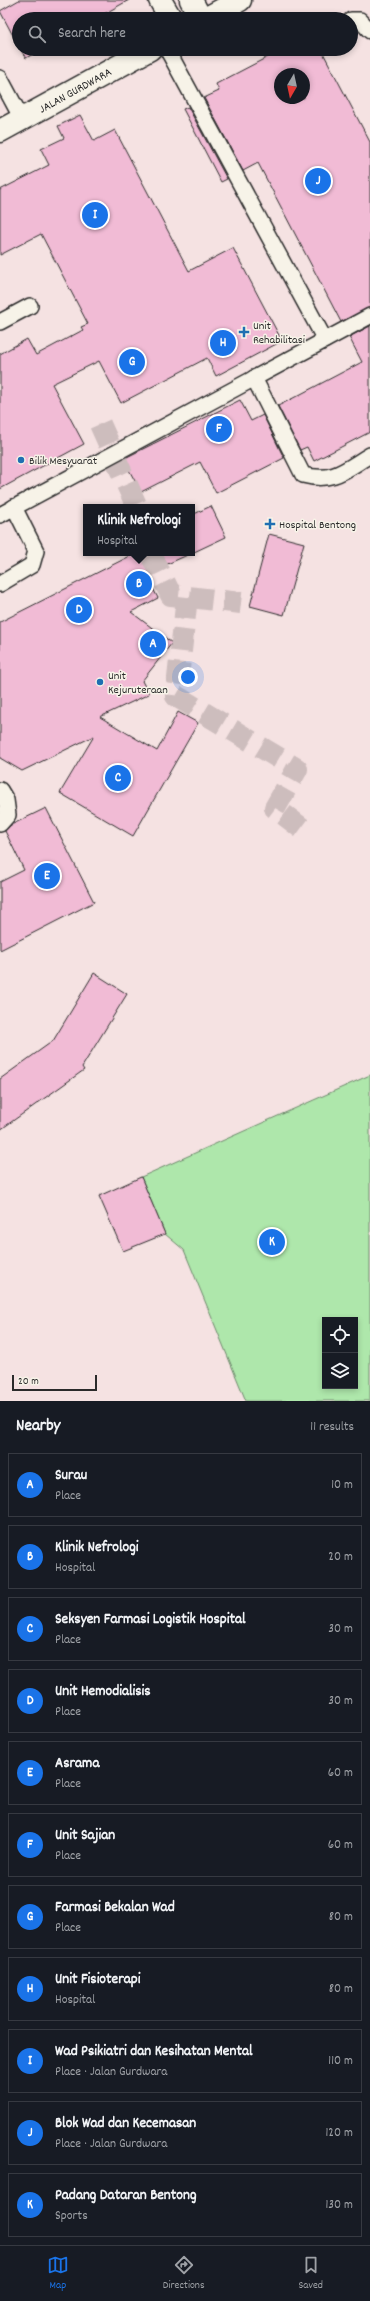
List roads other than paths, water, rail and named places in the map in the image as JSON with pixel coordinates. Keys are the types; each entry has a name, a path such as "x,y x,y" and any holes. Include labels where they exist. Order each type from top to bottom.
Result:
{"street":[{"path":"160,0 167,12"},
{"path":"191,0 197,12"},
{"path":"218,12 240,0"},
{"name":"JALAN GURDWARA","path":"0,131 137,56"}],"lane":[{"path":"358,20 360,20 370,31"},
{"path":"171,56 325,340"},
{"path":"0,78 22,119"},
{"path":"0,322 30,306"},
{"path":"0,515 370,316"},
{"path":"254,378 303,475 318,479 332,477 370,456"},
{"path":"0,584 32,565 36,551 14,507"},
{"path":"0,790 6,800 8,815 0,824"}],"tunnel":[{"path":"100,424 136,504"},
{"path":"152,556 171,595 241,603"},
{"path":"187,597 176,696 297,769 275,808 308,833"}],"place":[{"name":"Blok Wad dan Kecemasan","path":"318,181"},
{"name":"Wad Psikiatri dan Kesihatan Mental","path":"95,215"},
{"name":"Unit Rehabilitasi","path":"244,332"},
{"name":"Unit Fisioterapi","path":"223,343"},
{"name":"Farmasi Bekalan Wad","path":"132,362"},
{"name":"Unit Sajian","path":"219,429"},
{"name":"Bilik Mesyuarat","path":"21,460"},
{"name":"Hospital Bentong","path":"270,524"},
{"name":"Klinik Nefrologi","path":"139,584"},
{"name":"Unit Hemodialisis","path":"79,610"},
{"name":"Surau","path":"153,644"},
{"name":"Unit Kejuruteraan","path":"100,682"},
{"name":"Seksyen Farmasi Logistik Hospital","path":"118,778"},
{"name":"Asrama","path":"47,876"},
{"name":"Padang Dataran Bentong","path":"272,1242"}]}
